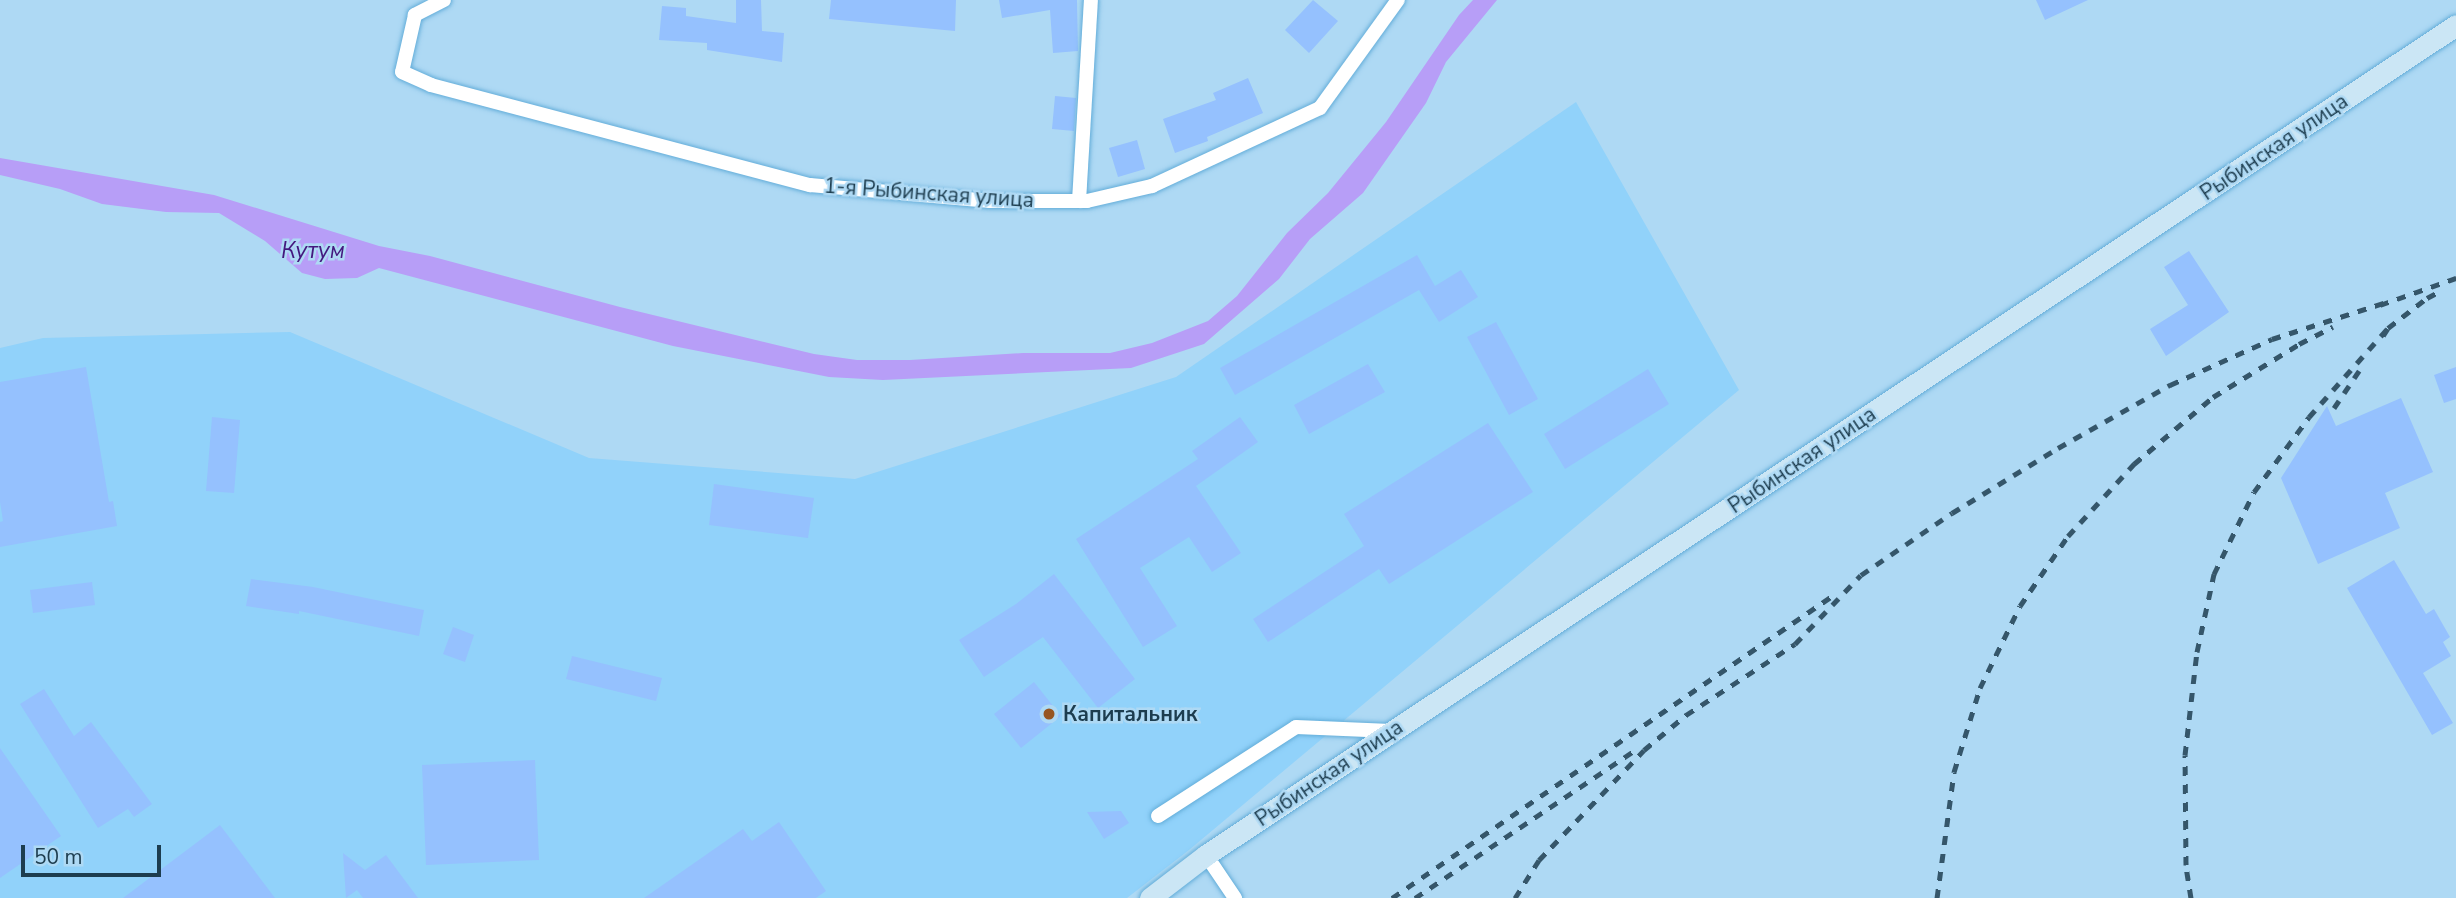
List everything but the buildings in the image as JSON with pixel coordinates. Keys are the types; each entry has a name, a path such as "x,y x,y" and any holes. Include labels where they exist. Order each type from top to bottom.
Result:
{"main road":[{"name":"Рыбинская улица","path":"1150,898 1206,855 2456,25"}],"street":[{"name":"1-я Рыбинская улица","path":"444,0 415,15 402,72 431,85 810,185 990,201 1079,201 1152,186 1320,108 1398,0"},
{"path":"1079,201 1091,0"},
{"path":"1158,816 1296,727 1393,731"},
{"path":"1206,855 1235,898"}],"shaded area":[{"path":"1576,102 1739,390 1189,850 1127,898 0,898 0,348 43,338 290,332 589,458 855,479 1176,377"}],"water":[{"name":"Кутум","path":"1473,0 1497,0 1446,62 1426,103 1363,193 1310,239 1279,279 1204,344 1131,368 883,380 829,377 673,346 379,268 357,278 325,279 302,273 265,241 219,213 166,212 102,204 60,189 0,175 0,158 214,195 379,246 430,256 620,307 814,354 857,360 910,360 1023,353 1110,353 1152,343 1208,321 1237,296 1287,233 1328,193 1386,122 1459,15"}],"railway":[{"path":"2380,305 2456,278"},
{"path":"2383,336 2388,328 2440,291"},
{"path":"1515,898 1539,860 1644,750 1686,715 1795,644 1861,575 1952,513 2058,448 2170,385 2272,339 2390,301"},
{"path":"1937,898 1954,772 1980,688 2020,606 2068,536 2134,464 2213,397 2299,344 2333,327"},
{"path":"2191,898 2186,865 2185,755 2197,652 2214,574 2254,492 2309,417 2388,328"},
{"path":"2334,408 2359,371"},
{"path":"1392,898 1832,596"},
{"path":"1415,898 1634,751"}],"place":[{"name":"Капитальник","path":"1049,714"}]}
